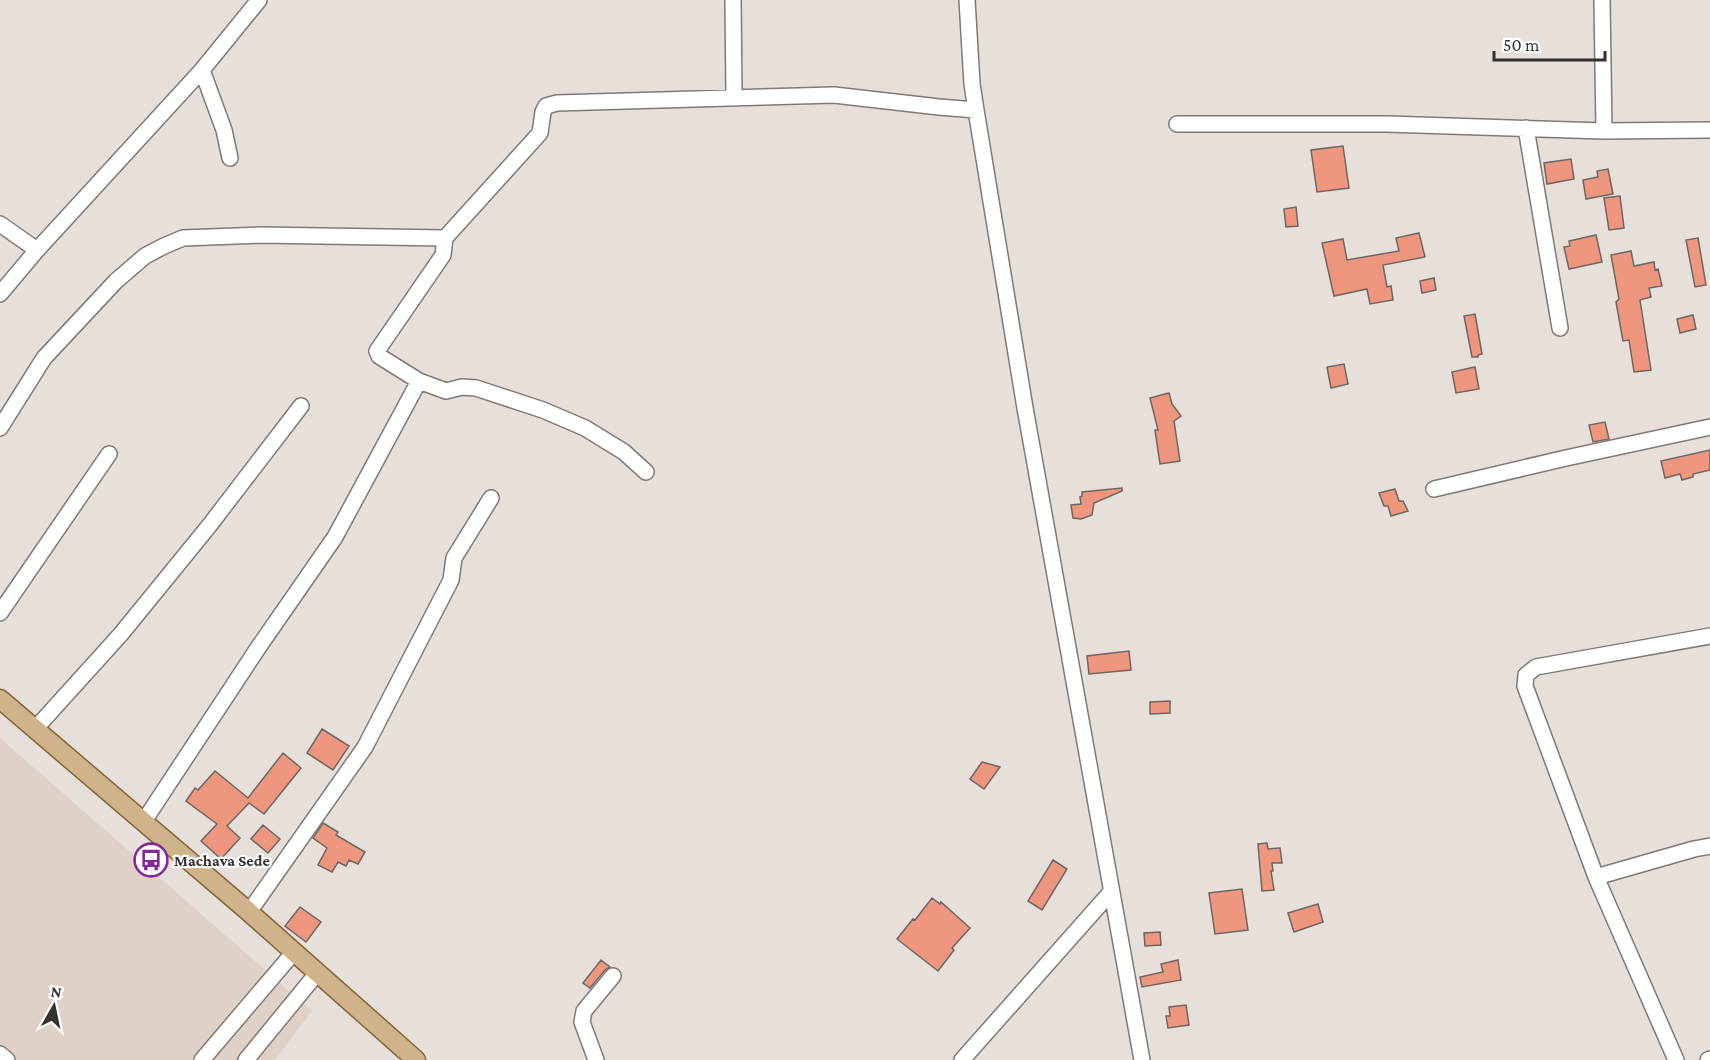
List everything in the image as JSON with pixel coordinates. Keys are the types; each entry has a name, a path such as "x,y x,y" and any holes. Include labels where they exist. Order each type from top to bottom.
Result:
{"main road":[{"path":"0,699 249,912 416,1060"}],"street":[{"path":"0,294 37,250 202,70 259,0"},
{"path":"733,0 734,98"},
{"path":"967,0 972,84 1025,408 1142,1060"},
{"path":"1602,0 1604,131"},
{"path":"202,70 224,130 230,158"},
{"path":"646,472 624,452 585,428 543,410 476,388 462,387 446,391 419,381 379,356 377,351 443,255 445,238 540,133 546,106 834,95 976,110"},
{"path":"1177,124 1387,124 1604,131 1710,130"},
{"path":"1526,128 1560,328"},
{"path":"0,224 37,250"},
{"path":"0,428 44,358 116,281 145,256 164,246 183,238 260,235 445,238"},
{"path":"144,821 258,648 335,537 419,381"},
{"path":"36,728 121,634 209,526 301,406"},
{"path":"1434,489 1710,427"},
{"path":"0,613 109,454"},
{"path":"249,912 365,747 450,580 453,558 491,498"},
{"path":"1676,1060 1596,877 1525,686 1526,675 1536,667 1710,636"},
{"path":"1596,877 1710,846"},
{"path":"962,1060 1111,891"},
{"path":"202,1060 294,952"},
{"path":"246,1060 318,972"},
{"path":"596,1060 582,1022 584,1011 613,976"},
{"path":"0,1054 7,1060"}],"shaded area":[{"path":"0,738 312,1011 275,1060 0,1060"}],"building":[{"path":"1343,146 1349,188 1317,192 1311,150"},
{"path":"1571,159 1574,179 1547,184 1544,163"},
{"path":"1608,169 1613,194 1586,199 1583,180 1598,177 1597,171"},
{"path":"1620,196 1624,228 1609,230 1604,198"},
{"path":"1296,207 1298,226 1286,227 1284,209"},
{"path":"1419,233 1425,257 1383,265 1387,287 1391,286 1393,300 1370,304 1367,289 1334,296 1322,243 1343,239 1347,260 1399,251 1396,238"},
{"path":"1596,235 1602,262 1569,269 1564,247 1570,246 1569,241"},
{"path":"1698,238 1706,285 1695,287 1686,240"},
{"path":"1631,251 1634,266 1654,262 1662,286 1649,288 1651,297 1640,300 1651,370 1634,372 1629,340 1623,341 1616,302 1619,299 1611,255"},
{"path":"1434,278 1436,290 1422,293 1420,281"},
{"path":"1475,314 1482,354 1472,357 1464,316"},
{"path":"1693,315 1696,329 1680,333 1677,319"},
{"path":"1344,364 1348,384 1331,388 1327,367"},
{"path":"1475,367 1479,389 1456,393 1452,372"},
{"path":"1169,393 1172,404 1181,416 1174,421 1180,461 1160,464 1155,430 1158,430 1150,398"},
{"path":"1605,422 1609,439 1593,442 1589,425"},
{"path":"1710,450 1710,470 1693,474 1693,477 1682,480 1680,474 1665,478 1661,461"},
{"path":"1122,488 1122,491 1094,503 1092,515 1081,519 1073,518 1071,505 1081,504 1082,492"},
{"path":"1395,489 1399,501 1403,501 1408,511 1391,516 1388,506 1384,506 1379,493"},
{"path":"1129,651 1131,670 1089,674 1087,656"},
{"path":"1170,701 1170,713 1150,714 1150,702"},
{"path":"322,729 349,746 333,770 307,753"},
{"path":"283,753 301,768 264,814 249,803 227,826 240,838 221,859 201,841 217,824 186,801 195,788 198,790 215,771 248,798"},
{"path":"982,762 1000,767 984,789 970,779"},
{"path":"323,823 338,832 336,835 365,852 358,864 349,860 346,866 338,862 332,872 318,865 327,848 313,838"},
{"path":"263,825 280,839 268,853 251,839"},
{"path":"1267,843 1268,849 1280,848 1282,863 1272,863 1274,890 1262,891 1258,844"},
{"path":"1053,860 1067,869 1042,910 1028,901"},
{"path":"1242,889 1248,930 1215,934 1209,893"},
{"path":"932,898 940,904 941,902 970,928 952,948 954,950 938,971 897,939"},
{"path":"1318,904 1323,922 1294,932 1288,913"},
{"path":"300,907 321,922 306,942 285,926"},
{"path":"1160,932 1161,945 1145,946 1144,933"},
{"path":"601,960 610,967 590,988 583,983"},
{"path":"1178,960 1181,980 1142,987 1140,977 1163,972 1161,964"},
{"path":"1186,1005 1189,1025 1168,1028 1166,1016 1170,1016 1169,1007"}],"place":[{"name":"Machava Sede","path":"151,860"}]}
